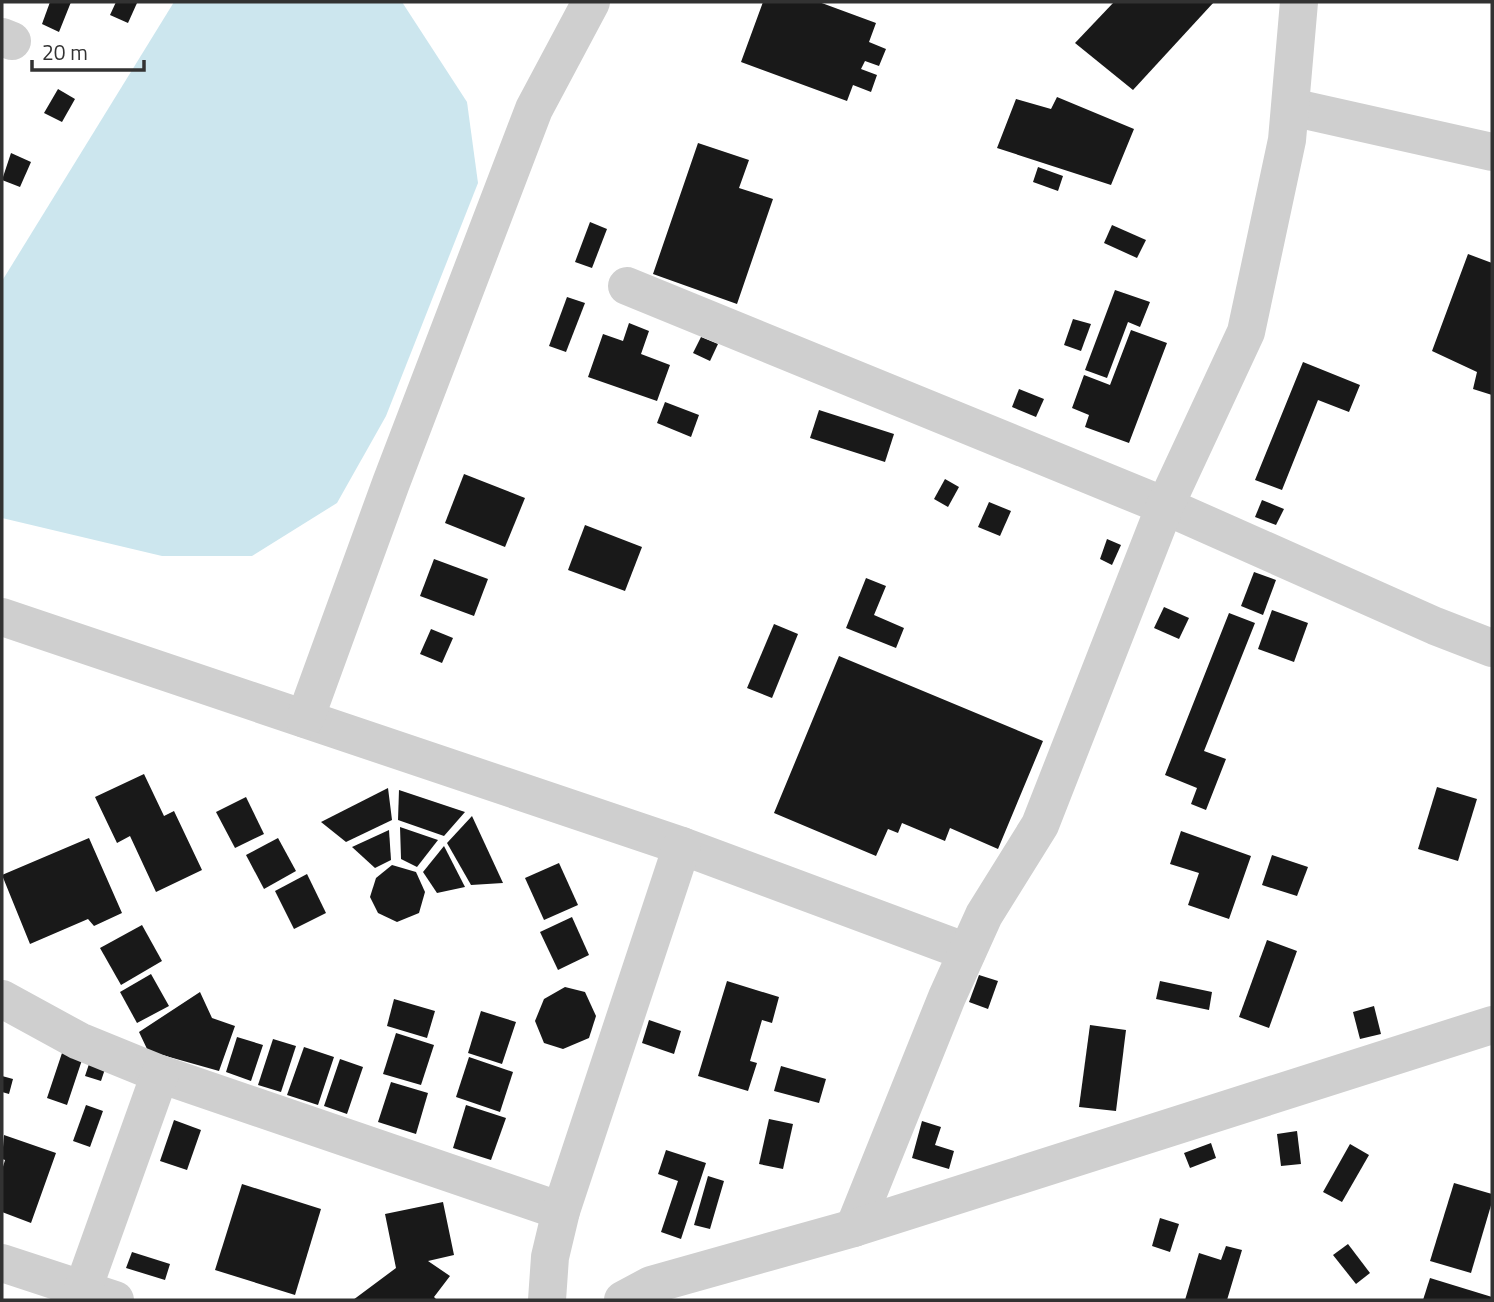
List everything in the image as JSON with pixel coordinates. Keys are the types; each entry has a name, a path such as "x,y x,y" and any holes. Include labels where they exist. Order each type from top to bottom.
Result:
{"street":[{"path":"305,719 534,109 590,2"},
{"path":"854,1228 984,915 1040,825 1165,506 1246,332 1287,140 1299,2"},
{"path":"1291,107 1492,152"},
{"path":"626,286 1165,506 1435,626 1492,648"},
{"path":"2,617 682,846 967,952"},
{"path":"547,1300 550,1257 561,1211 682,846"},
{"path":"2,999 79,1041 160,1074 561,1211"},
{"path":"623,1300 651,1285 854,1228 1492,1025"},
{"path":"1452,1037 1492,1051"},
{"path":"2,1263 99,1295 160,1074"}],"water":[{"path":"174,2 402,2 467,102 478,183 386,416 337,503 252,556 162,556 2,518 2,281"}],"building":[{"path":"50,2 71,2 59,32 42,24"},
{"path":"116,2 137,3 128,23 110,15"},
{"path":"763,2 819,2 876,23 869,42 886,49 879,66 865,61 861,69 877,75 871,92 853,85 847,101 741,62"},
{"path":"1114,2 1214,2 1133,90 1075,43"},
{"path":"58,89 75,99 62,122 44,113"},
{"path":"1057,97 1134,129 1111,185 997,148 1016,99 1051,109"},
{"path":"698,143 749,160 739,188 773,199 737,304 653,274"},
{"path":"11,153 31,162 20,187 2,180"},
{"path":"1038,167 1063,176 1058,191 1033,182"},
{"path":"590,222 607,229 592,268 575,262"},
{"path":"1112,225 1146,240 1137,258 1104,243"},
{"path":"1468,254 1492,263 1492,395 1473,389 1477,372 1432,351"},
{"path":"1115,290 1150,302 1140,327 1128,322 1107,378 1085,370"},
{"path":"567,297 585,303 566,352 549,346"},
{"path":"1073,319 1091,324 1081,351 1064,345"},
{"path":"629,323 649,331 641,354 670,365 657,401 588,377 603,334 623,341"},
{"path":"1131,330 1167,343 1129,443 1085,427 1089,415 1072,408 1084,375 1110,385"},
{"path":"701,337 718,344 710,361 693,353"},
{"path":"1303,362 1360,385 1349,412 1318,400 1282,490 1255,480"},
{"path":"1019,389 1044,399 1036,417 1012,407"},
{"path":"665,402 699,415 691,437 657,423"},
{"path":"819,410 894,434 885,462 810,438"},
{"path":"464,474 525,498 505,547 445,523"},
{"path":"945,479 959,487 948,507 934,499"},
{"path":"1262,500 1284,509 1276,525 1255,517"},
{"path":"989,502 1011,511 1000,536 978,527"},
{"path":"585,525 642,547 625,591 568,570"},
{"path":"1107,539 1121,545 1112,565 1100,559"},
{"path":"434,559 488,579 474,616 420,596"},
{"path":"1254,572 1276,580 1263,615 1241,606"},
{"path":"866,578 886,586 874,615 904,628 896,648 846,628"},
{"path":"1164,607 1189,618 1179,639 1154,628"},
{"path":"1272,610 1308,623 1294,662 1258,649"},
{"path":"1229,613 1255,623 1204,751 1226,759 1206,810 1191,804 1197,788 1165,775"},
{"path":"774,624 798,634 772,698 747,688"},
{"path":"431,629 453,638 442,663 420,654"},
{"path":"839,656 1043,741 998,849 950,828 945,841 902,823 898,833 888,829 876,856 774,813"},
{"path":"144,774 164,816 174,811 202,870 156,892 130,836 117,843 95,797"},
{"path":"1437,787 1477,799 1458,861 1418,849"},
{"path":"388,788 392,820 346,842 321,822"},
{"path":"399,790 465,812 444,836 398,820"},
{"path":"246,797 264,834 235,848 216,812"},
{"path":"472,816 503,883 471,885 447,843"},
{"path":"400,827 438,840 417,867 401,859"},
{"path":"389,830 391,860 375,868 352,847"},
{"path":"1181,831 1251,856 1229,919 1188,905 1199,873 1170,864"},
{"path":"89,838 122,913 94,926 88,919 30,944 2,875"},
{"path":"278,838 296,871 264,889 246,855"},
{"path":"444,846 465,887 437,893 423,872"},
{"path":"1272,855 1308,867 1297,896 1262,885"},
{"path":"559,863 578,905 544,920 525,878"},
{"path":"392,865 416,872 425,892 419,913 397,922 378,913 370,897 376,878"},
{"path":"307,874 326,913 294,929 275,891"},
{"path":"572,917 589,955 558,970 540,932"},
{"path":"142,925 162,961 121,985 100,948"},
{"path":"1267,940 1297,951 1269,1028 1239,1017"},
{"path":"151,974 169,1006 137,1023 120,992"},
{"path":"979,975 998,981 988,1009 969,1002"},
{"path":"727,981 779,997 772,1023 762,1020 750,1061 757,1063 748,1091 698,1076"},
{"path":"1160,981 1212,992 1209,1010 1156,999"},
{"path":"565,987 585,992 596,1016 589,1038 563,1049 544,1043 535,1021 544,999"},
{"path":"200,992 212,1018 235,1026 219,1071 148,1051 139,1032"},
{"path":"394,999 435,1011 427,1038 387,1026"},
{"path":"1374,1006 1381,1034 1360,1039 1353,1012"},
{"path":"481,1011 516,1022 502,1064 468,1053"},
{"path":"649,1020 681,1031 674,1054 642,1043"},
{"path":"1090,1025 1126,1030 1116,1111 1079,1107"},
{"path":"396,1033 434,1045 421,1085 383,1074"},
{"path":"237,1037 263,1045 251,1081 226,1072"},
{"path":"273,1039 296,1046 281,1092 258,1085"},
{"path":"304,1047 334,1057 318,1105 287,1095"},
{"path":"62,1053 82,1060 67,1105 47,1098"},
{"path":"469,1057 513,1072 500,1112 456,1097"},
{"path":"340,1059 363,1067 347,1114 324,1106"},
{"path":"89,1064 105,1069 101,1081 85,1076"},
{"path":"781,1066 826,1079 819,1103 774,1091"},
{"path":"2,1076 13,1079 9,1094 2,1092"},
{"path":"391,1082 428,1093 416,1134 378,1122"},
{"path":"86,1105 103,1111 90,1147 73,1141"},
{"path":"466,1105 506,1118 491,1160 453,1148"},
{"path":"769,1119 793,1124 783,1169 759,1164"},
{"path":"174,1120 201,1130 187,1170 160,1161"},
{"path":"922,1121 941,1127 935,1145 954,1151 949,1169 912,1158"},
{"path":"1297,1131 1301,1164 1281,1166 1277,1134"},
{"path":"4,1135 56,1153 31,1223 2,1212"},
{"path":"1211,1143 1216,1158 1190,1168 1184,1153"},
{"path":"1350,1144 1369,1155 1342,1202 1323,1192"},
{"path":"666,1150 706,1163 681,1239 661,1232 678,1181 658,1174"},
{"path":"708,1176 724,1181 710,1229 694,1225"},
{"path":"1454,1183 1492,1194 1471,1273 1430,1261"},
{"path":"242,1184 321,1209 295,1295 215,1270"},
{"path":"443,1202 454,1255 428,1261 450,1276 434,1297 437,1300 353,1300 396,1268 385,1214"},
{"path":"1160,1218 1179,1224 1170,1252 1152,1246"},
{"path":"1348,1244 1370,1273 1356,1284 1333,1255"},
{"path":"1226,1246 1242,1250 1227,1300 1185,1300 1199,1253 1221,1260"},
{"path":"132,1252 170,1264 165,1280 126,1268"},
{"path":"1430,1278 1492,1297 1492,1300 1423,1300"}]}
